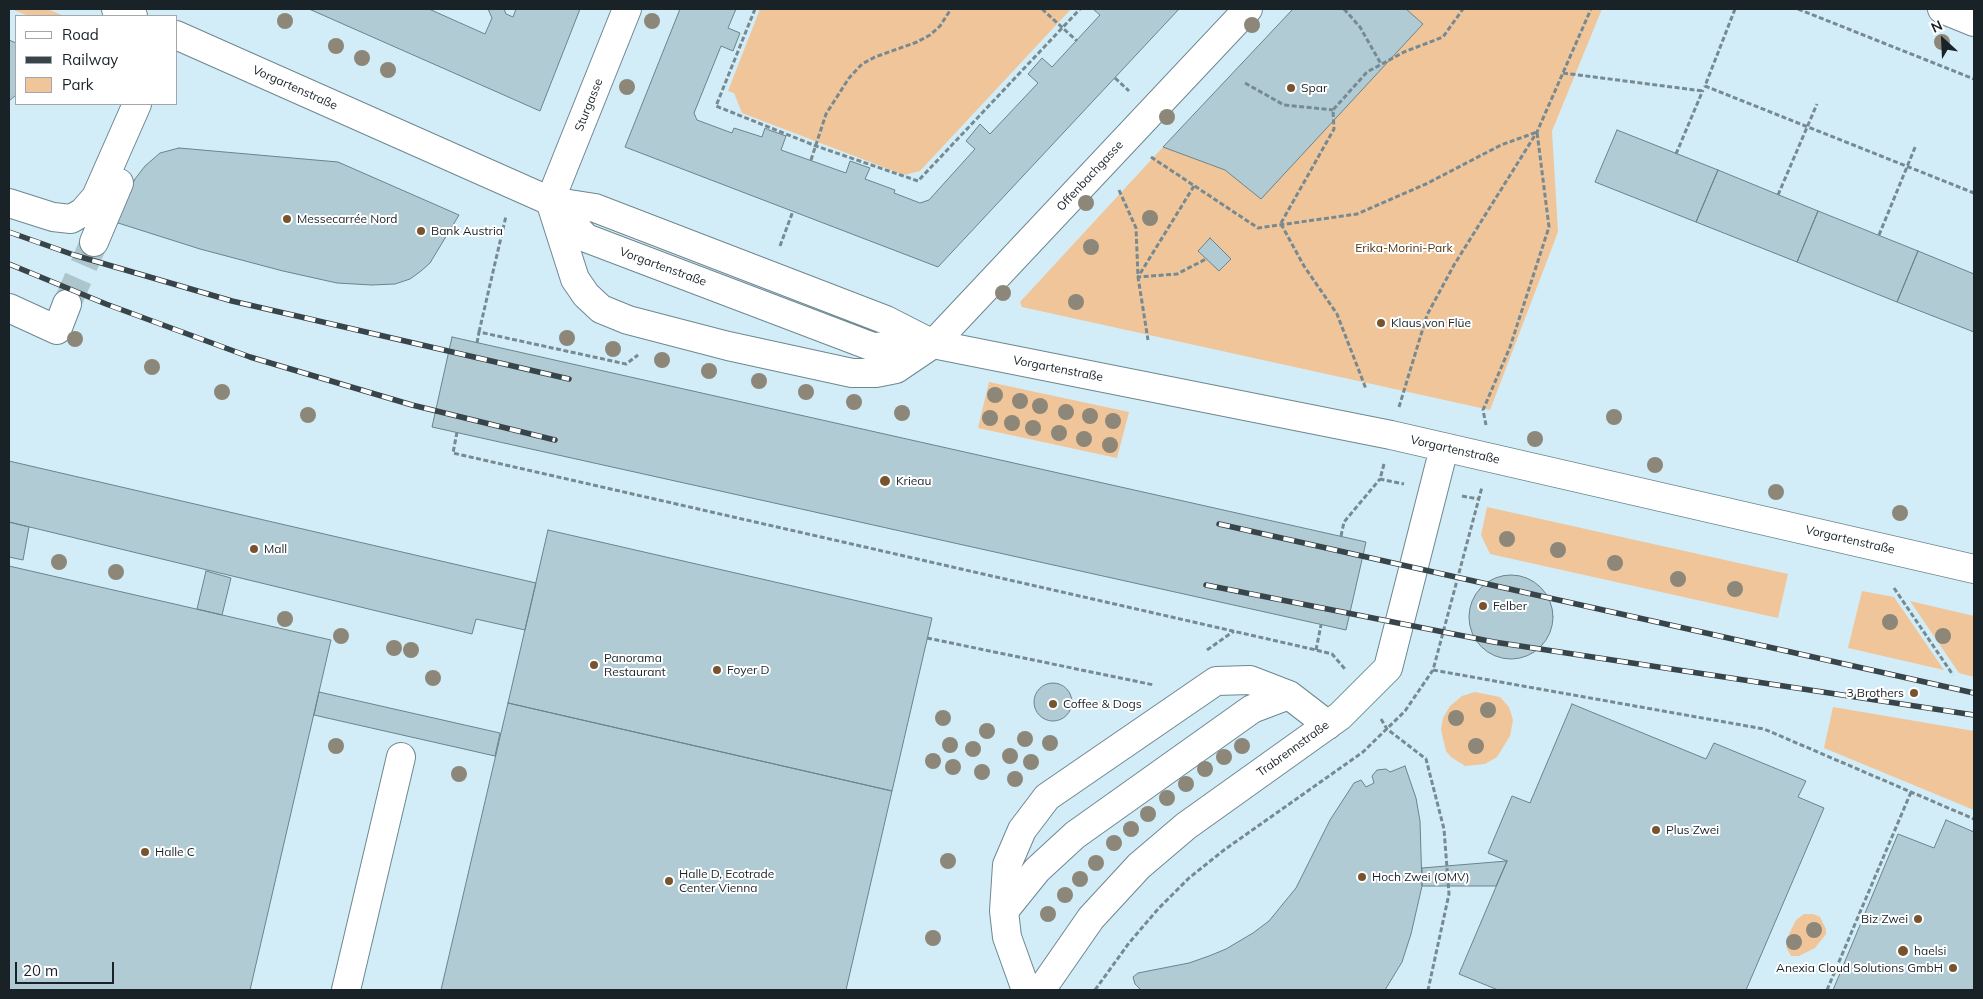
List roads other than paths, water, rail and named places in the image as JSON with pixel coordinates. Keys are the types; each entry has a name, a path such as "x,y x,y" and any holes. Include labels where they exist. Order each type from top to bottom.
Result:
{"street":[{"path":"116,9 131,15"},
{"name":"Sturgasse","path":"550,200 627,9"},
{"name":"Offenbachgasse","path":"550,200 575,279 586,295 602,309 628,320 728,346 852,373 876,373 896,369 933,344 1248,9"},
{"path":"1942,9 1974,22"},
{"name":"Vorgartenstraße","path":"178,42 550,200 595,208 886,320 933,344"},
{"path":"9,203 53,218 71,219 83,212 96,197 137,105"},
{"path":"94,242 154,105"},
{"name":"Vorgartenstraße","path":"550,200 586,238 873,347 933,344 1391,436 1974,569"},
{"path":"9,308 57,330 67,304"},
{"name":"Trabrennstraße","path":"1041,990 1091,918 1139,866 1186,826 1328,724 1364,694 1388,668 1444,448"},
{"path":"1026,990 1007,937 1004,911 1007,865 1022,830 1047,798 1216,681 1250,680 1289,695 1328,724"},
{"path":"1004,911 1037,870 1075,835 1252,709 1289,695"},
{"path":"346,990 401,757"}],"tunnel":[{"path":"67,304 94,242"}],"railway":[{"path":"9,232 74,255 232,301 569,379"},
{"path":"9,264 106,304 250,357 412,405 555,440"},
{"path":"1219,524 1974,693"},
{"path":"1206,585 1494,642 1974,715"}],"place":[{"name":"Spar","path":"1291,88"},
{"name":"Messecarrée Nord","path":"287,219"},
{"name":"Bank Austria","path":"421,231"},
{"name":"Klaus von Flüe","path":"1381,323"},
{"name":"Krieau","path":"885,481"},
{"name":"Mall","path":"254,549"},
{"name":"Felber","path":"1483,606"},
{"name":"Panorama Restaurant","path":"594,665"},
{"name":"Foyer D","path":"717,670"},
{"name":"3 Brothers","path":"1914,693"},
{"name":"Coffee & Dogs","path":"1053,704"},
{"name":"Plus Zwei","path":"1656,830"},
{"name":"Halle C","path":"145,852"},
{"name":"Hoch Zwei (OMV)","path":"1362,877"},
{"name":"Halle D, Ecotrade Center Vienna","path":"669,881"},
{"name":"Biz Zwei","path":"1918,919"},
{"name":"haelsi","path":"1903,951"},
{"name":"Anexia Cloud Solutions GmbH","path":"1953,968"}],"park label":[{"name":"Erika-Morini-Park","path":"1404,248"}]}
